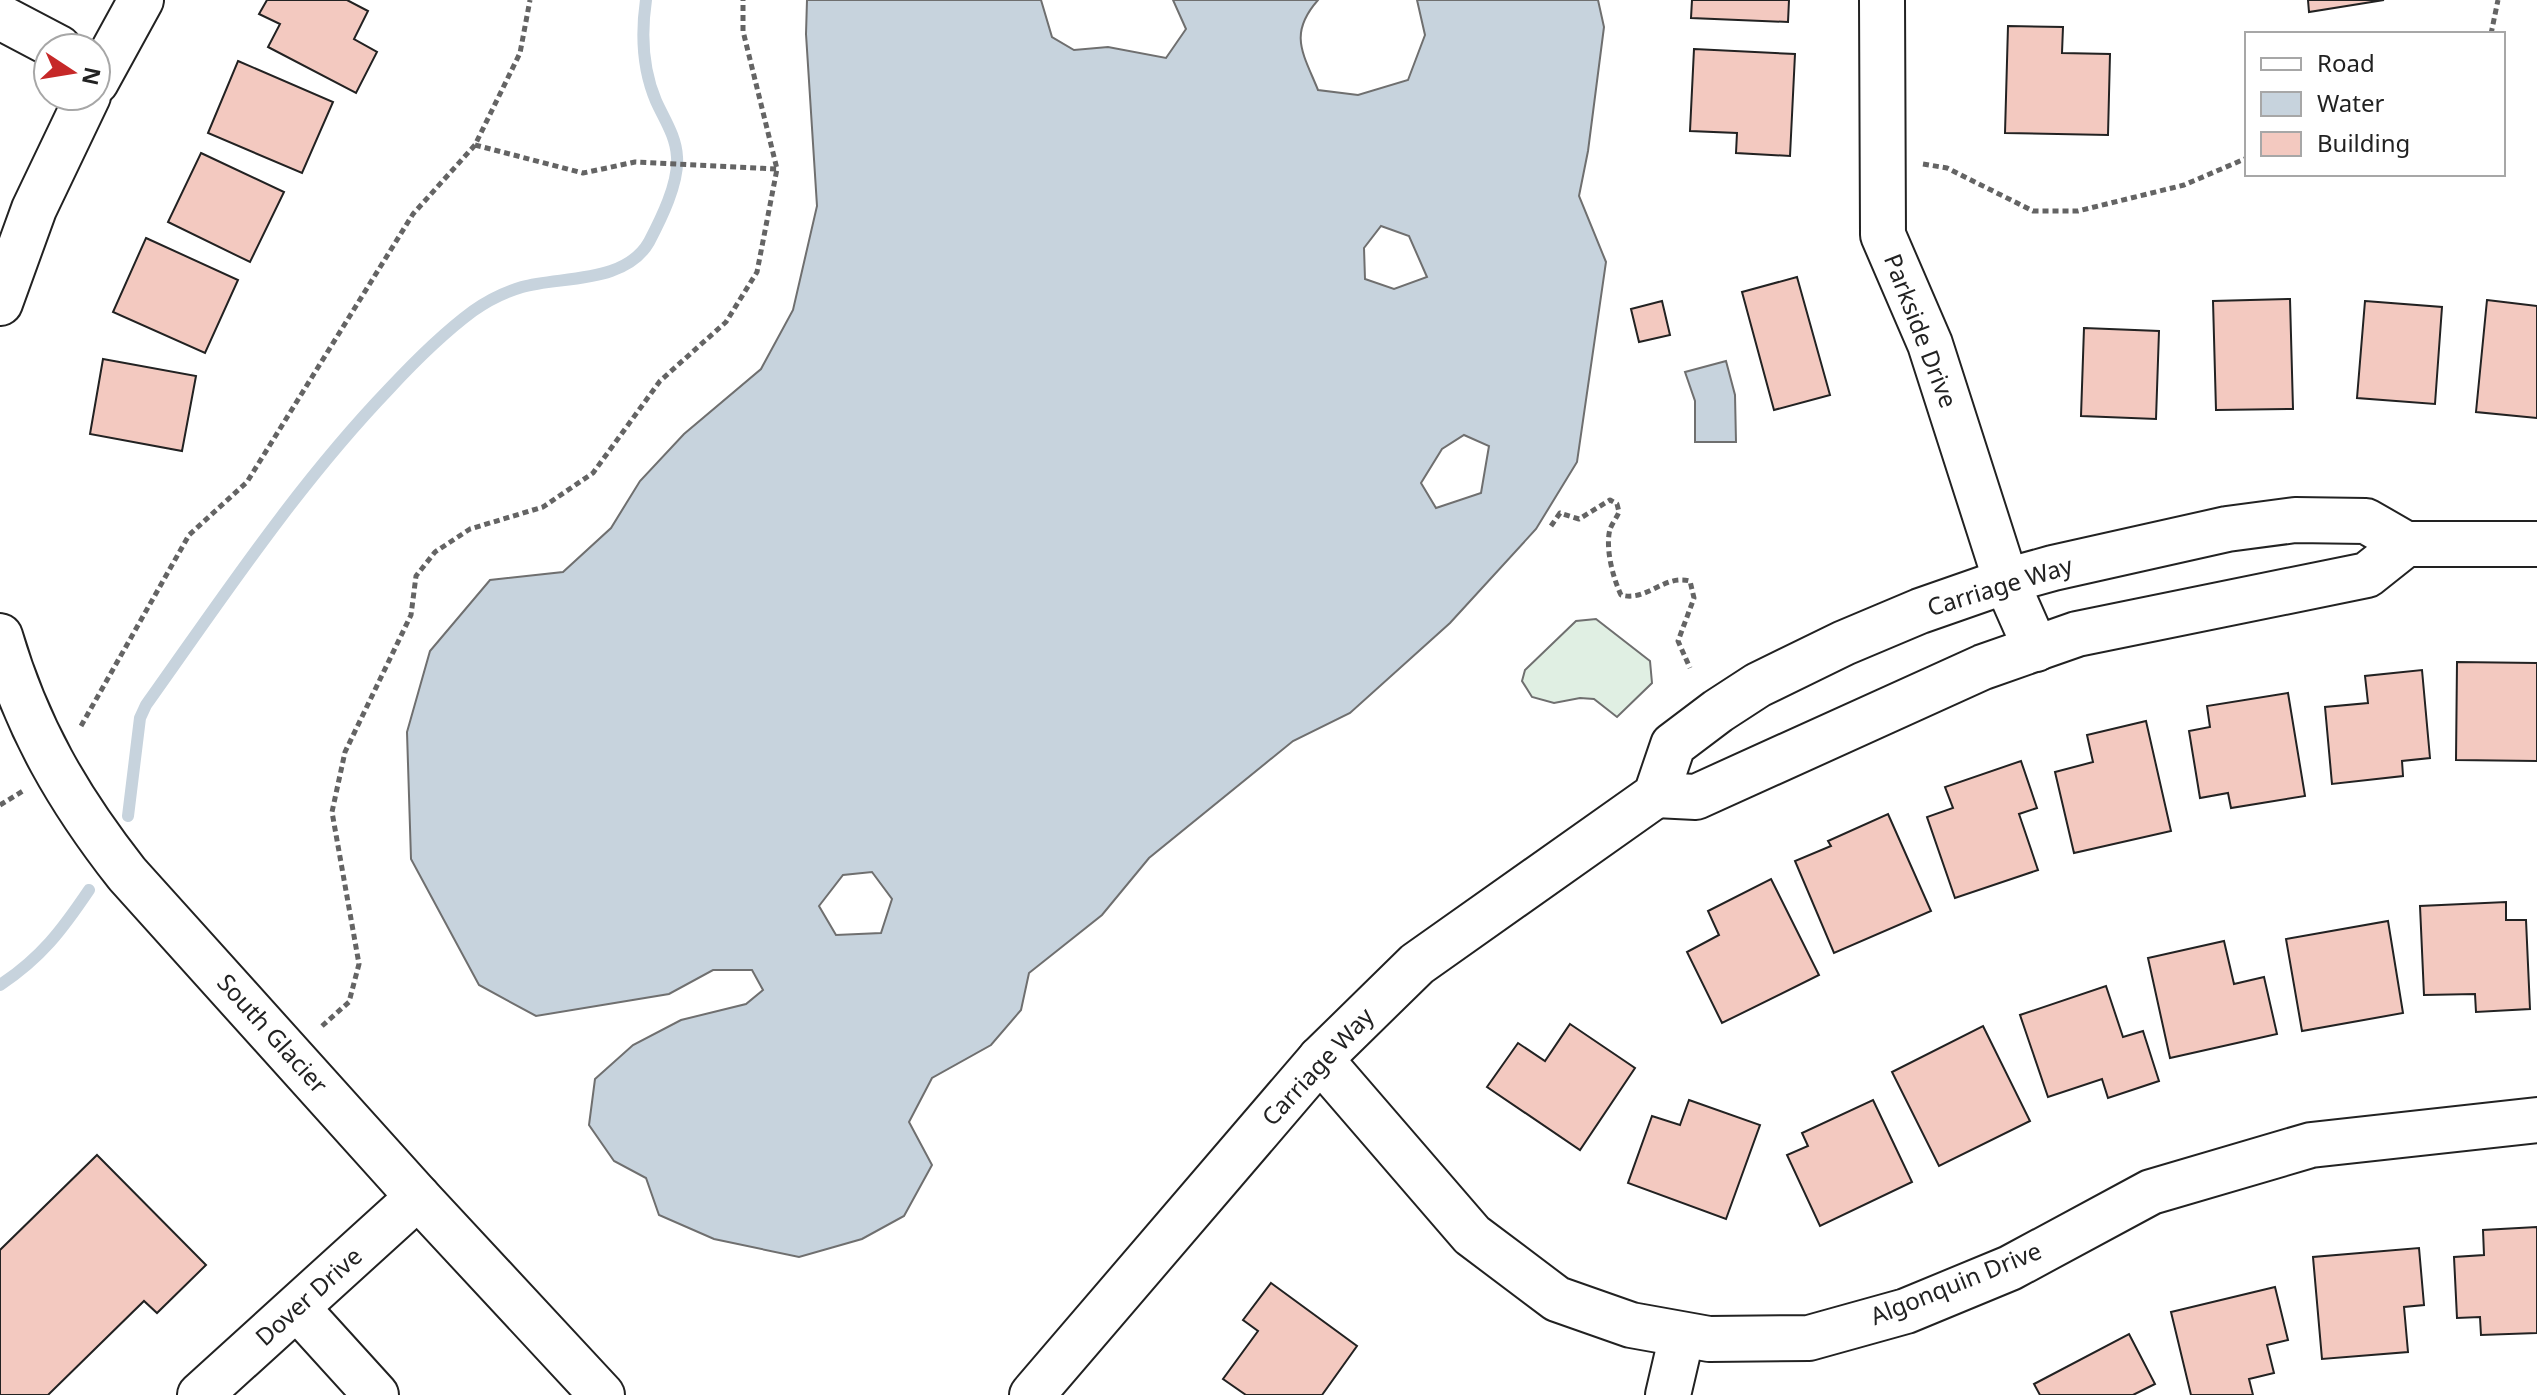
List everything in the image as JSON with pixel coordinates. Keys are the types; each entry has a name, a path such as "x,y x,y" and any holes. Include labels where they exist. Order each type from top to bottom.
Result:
{"street":[{"path":"112,51 141,0"},
{"name":"Parkside Drive","path":"1882,0 1883,235 1930,344 2006,581 2036,649"},
{"path":"0,17 32,34"},
{"path":"0,303 34,209 80,112"},
{"name":"Carriage Way","path":"1032,1395 1320,1059 1417,964 1656,795 1673,745 1758,685 1844,643 1920,611 2006,581 2227,529 2295,520 2366,521 2406,544 2537,544"},
{"path":"1656,795 1696,797 1983,667 2077,634 2367,575 2406,544"},
{"name":"South Glacier","path":"0,636 12,675 55,771 88,825 127,874 418,1197 602,1395"},
{"name":"Algonquin Drive","path":"1320,1059 1472,1235 1557,1299 1631,1325 1709,1339 1809,1338 1906,1311 2010,1268 2151,1192 2311,1145 2537,1120"},
{"name":"Dover Drive","path":"200,1395 418,1197"},
{"path":"297,1308 376,1395"},
{"path":"1668,1395 1682,1335"}],"path":[{"path":"0,805 55,771 189,535 247,482 413,214 475,145 520,53 530,0"},
{"path":"290,1054 349,1002 359,964 332,812 345,752 411,615 416,576 435,552 470,529 543,507 593,473 660,381 726,322 757,272 777,169 743,31 743,0"},
{"path":"2491,32 2498,0"},
{"path":"475,145 583,173 635,162 777,169"},
{"path":"1882,161 1947,168 2033,211 2078,211 2184,185 2245,159"},
{"path":"1551,526 1560,513 1579,519 1610,500 1617,504 1619,512 1610,530 1610,548 1615,583 1621,595 1632,598 1643,595 1662,583 1679,578 1690,581 1694,598 1678,641 1690,668"}],"green space":[{"path":"1596,619 1650,661 1652,683 1617,717 1594,699 1554,703 1532,697 1522,681 1525,670 1576,621"}],"water":[{"path":"807,0 1041,0 1052,37 1074,50 1108,47 1166,58 1186,29 1173,0 1318,0 1303,23 1301,34 1307,65 1318,90 1358,95 1408,80 1425,35 1417,0 1598,0 1604,27 1579,196 1606,262 1577,462 1536,529 1450,623 1350,713 1293,741 1149,858 1102,915 1029,973 1021,1010 991,1045 932,1078 909,1122 932,1165 904,1216 862,1239 799,1257 714,1239 659,1215 646,1178 614,1161 589,1125 595,1079 633,1045 681,1020 746,1004 763,990 752,970 713,970 669,994 536,1016 479,985 411,859 407,732 430,651 490,580 563,572 611,528 640,481 684,434 761,369 793,310 817,206 806,34","holes":["1381,226 1409,236 1427,277 1394,289 1365,279 1364,248","1464,435 1489,446 1481,493 1436,508 1421,483 1442,449","872,872 892,899 881,933 836,935 819,906 843,875"]},
{"path":"1726,361 1735,395 1736,442 1695,442 1695,401 1685,372"}],"building":[{"path":"267,0 347,0 368,11 354,39 377,52 356,93 268,47 280,24 259,14"},
{"path":"1692,0 1789,0 1788,22 1691,18"},
{"path":"2308,0 2384,0 2309,12"},
{"path":"2008,26 2063,27 2062,53 2110,54 2108,135 2005,133"},
{"path":"1694,49 1795,54 1790,156 1736,153 1737,133 1690,131"},
{"path":"238,61 333,102 302,173 208,133"},
{"path":"201,153 284,192 250,262 168,222"},
{"path":"146,238 238,280 205,353 113,312"},
{"path":"1797,277 1830,395 1774,410 1742,292"},
{"path":"2290,299 2293,409 2216,410 2213,301"},
{"path":"2487,300 2537,306 2537,418 2476,412"},
{"path":"1662,301 1670,335 1639,342 1631,309"},
{"path":"2365,301 2442,307 2435,404 2357,398"},
{"path":"2084,328 2159,331 2156,419 2081,416"},
{"path":"103,359 196,376 182,451 90,434"},
{"path":"2457,662 2537,663 2537,761 2456,760"},
{"path":"2422,670 2430,758 2402,761 2403,776 2332,784 2325,707 2368,703 2365,676"},
{"path":"2288,693 2305,796 2231,808 2228,793 2200,798 2189,731 2210,727 2207,706"},
{"path":"2146,721 2171,831 2074,853 2055,772 2093,762 2087,735"},
{"path":"2021,761 2037,808 2019,814 2038,870 1955,898 1927,817 1953,808 1945,787"},
{"path":"1888,814 1931,911 1834,953 1795,861 1831,846 1828,841"},
{"path":"1771,879 1819,975 1722,1023 1687,952 1719,935 1708,911"},
{"path":"2506,902 2506,920 2526,920 2530,1009 2476,1012 2475,994 2424,995 2420,906"},
{"path":"2388,921 2403,1013 2302,1031 2286,939"},
{"path":"2224,941 2234,984 2264,977 2277,1034 2170,1058 2148,958"},
{"path":"2106,986 2123,1037 2143,1031 2159,1081 2108,1098 2102,1079 2048,1097 2020,1015"},
{"path":"1570,1024 1635,1068 1580,1150 1487,1087 1518,1043 1545,1061"},
{"path":"1983,1026 2030,1121 1939,1166 1892,1072"},
{"path":"1689,1100 1760,1125 1726,1219 1628,1183 1652,1116 1680,1125"},
{"path":"1873,1100 1912,1182 1820,1226 1787,1155 1808,1146 1802,1133"},
{"path":"97,1155 206,1265 157,1313 144,1301 48,1395 0,1395 0,1250"},
{"path":"2537,1227 2537,1333 2481,1335 2480,1317 2457,1318 2454,1257 2484,1255 2483,1230"},
{"path":"2419,1248 2424,1305 2404,1307 2408,1352 2322,1359 2313,1257"},
{"path":"1271,1283 1357,1346 1322,1395 1246,1395 1223,1379 1258,1331 1243,1320"},
{"path":"2275,1287 2288,1340 2267,1345 2274,1373 2249,1379 2253,1395 2191,1395 2171,1312"},
{"path":"2129,1334 2155,1384 2133,1395 2040,1395 2034,1384"}],"waterway":[{"path":"128,816 140,718 146,705 262,542 355,426 429,348 478,307 522,287 609,272 638,256 649,242 672,189 677,157 672,135 656,101 645,64 643,25 646,0"},
{"path":"0,985 50,942 89,890"}]}
